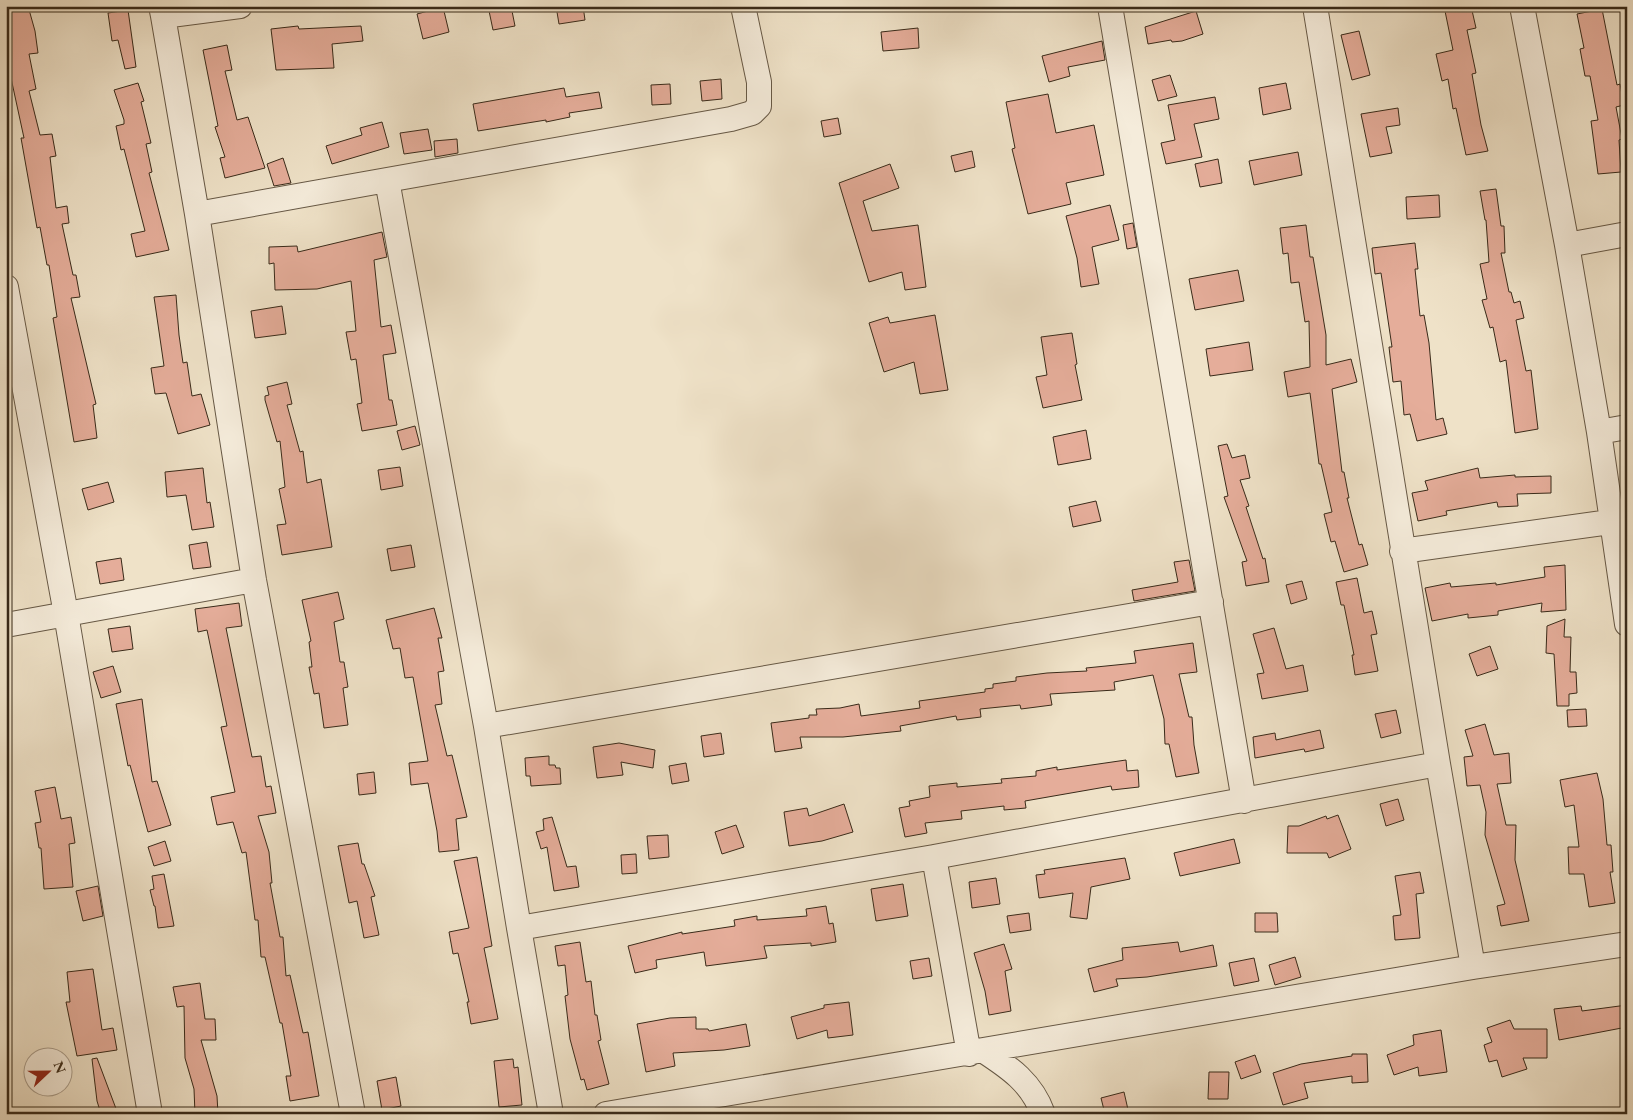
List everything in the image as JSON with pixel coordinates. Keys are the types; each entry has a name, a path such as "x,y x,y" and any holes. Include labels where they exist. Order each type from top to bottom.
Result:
{"street":[{"path":"240,6 162,11 197,214 254,580 353,1114"},
{"path":"197,214 731,119 752,113 760,106 761,90 743,6"},
{"path":"1110,6 1244,800"},
{"path":"1316,6 1402,551 1473,967"},
{"path":"1522,6 1567,245 1599,432 1610,522 1627,623"},
{"path":"387,180 486,726 551,1114"},
{"path":"1567,245 1627,234"},
{"path":"6,287 66,614 150,1114"},
{"path":"1599,432 1627,427"},
{"path":"1402,551 1610,522"},
{"path":"6,625 254,580"},
{"path":"486,726 1211,602"},
{"path":"519,928 934,857 1438,764"},
{"path":"934,857 977,1052"},
{"path":"606,1114 1473,967 1627,944"},
{"path":"977,1052 1008,1066 1028,1084 1043,1114"}],"building":[{"path":"6,6 28,6 35,31 38,53 29,54 36,89 29,91 40,135 52,134 56,156 50,157 56,208 67,206 69,223 62,224 73,275 76,275 80,297 71,298 96,404 93,405 97,438 74,442 53,318 57,317 49,265 47,265 40,227 37,228 21,138 24,138 6,55"},
{"path":"488,6 511,6 515,26 493,30"},
{"path":"556,6 583,6 585,20 559,24"},
{"path":"1471,6 1476,28 1467,30 1476,73 1472,74 1481,125 1488,151 1466,155 1456,108 1453,109 1448,79 1442,81 1436,54 1453,50 1445,11"},
{"path":"443,7 449,32 423,39 417,14"},
{"path":"1602,9 1617,85 1620,84 1624,105 1616,107 1622,139 1619,140 1621,172 1598,174 1591,121 1598,120 1590,76 1585,76 1580,49 1584,48 1577,14"},
{"path":"128,10 136,67 125,69 118,40 112,41 108,13"},
{"path":"1196,11 1203,34 1182,41 1172,42 1171,40 1148,44 1145,27"},
{"path":"298,26 299,29 361,26 363,41 332,44 334,68 276,70 271,29"},
{"path":"918,28 919,48 883,51 881,32"},
{"path":"1359,31 1370,75 1352,80 1341,35"},
{"path":"1102,41 1105,60 1068,67 1070,76 1049,82 1042,56"},
{"path":"227,45 232,70 225,71 237,120 248,117 265,168 225,178 220,158 225,157 215,127 218,126 203,50"},
{"path":"1170,75 1177,96 1158,101 1152,80"},
{"path":"721,79 722,99 702,101 700,81"},
{"path":"138,83 144,101 141,102 151,143 146,144 152,172 149,173 169,250 136,257 131,234 145,231 124,149 121,150 116,126 124,124 124,120 114,90"},
{"path":"1286,83 1291,109 1263,115 1259,88"},
{"path":"670,84 671,104 652,105 651,85"},
{"path":"564,88 566,97 599,92 602,108 569,113 570,117 546,122 546,120 478,131 473,104"},
{"path":"1048,94 1056,133 1094,125 1104,175 1066,183 1071,204 1028,214 1012,149 1015,148 1006,102"},
{"path":"1215,97 1219,119 1194,124 1202,157 1166,164 1161,143 1175,140 1168,105"},
{"path":"1398,108 1400,125 1386,127 1392,153 1370,157 1361,114"},
{"path":"838,118 841,134 824,137 821,121"},
{"path":"382,122 389,147 332,164 326,146 362,135 360,128"},
{"path":"428,129 432,150 404,154 400,133"},
{"path":"457,139 458,153 435,157 434,141"},
{"path":"972,151 975,167 955,172 951,156"},
{"path":"1298,152 1302,175 1254,185 1249,161"},
{"path":"283,158 291,183 274,186 267,164"},
{"path":"1218,159 1222,183 1200,187 1195,164"},
{"path":"890,164 899,188 863,201 872,231 918,225 926,287 905,290 902,272 869,282 839,183"},
{"path":"1496,189 1501,226 1504,226 1505,253 1501,253 1509,292 1511,292 1514,303 1520,301 1524,318 1516,320 1526,371 1531,370 1538,429 1515,433 1506,360 1500,362 1493,327 1490,328 1482,300 1487,299 1480,264 1489,262 1486,220 1480,191"},
{"path":"1439,195 1440,217 1407,219 1406,197"},
{"path":"1110,205 1119,240 1092,247 1099,284 1081,287 1077,258 1066,216"},
{"path":"1133,223 1137,247 1127,249 1123,225"},
{"path":"1306,225 1310,257 1313,257 1326,335 1326,365 1351,359 1357,382 1332,389 1342,472 1344,472 1349,498 1347,498 1359,545 1362,544 1368,565 1344,572 1335,541 1331,542 1324,514 1332,512 1321,464 1319,464 1310,393 1288,397 1284,372 1310,367 1309,321 1305,322 1299,282 1291,283 1288,253 1283,254 1280,228"},
{"path":"382,232 387,257 374,260 381,327 391,325 396,353 383,355 389,400 392,400 397,425 362,431 357,404 362,403 356,359 351,360 346,332 356,331 351,281 317,289 275,290 274,263 269,264 269,247 297,246 298,252"},
{"path":"1415,243 1418,269 1415,269 1420,316 1424,315 1429,343 1436,420 1443,418 1447,434 1417,441 1410,414 1404,415 1401,381 1393,382 1389,347 1392,347 1381,273 1375,274 1372,248"},
{"path":"1238,270 1244,301 1195,310 1189,279"},
{"path":"176,295 183,363 187,362 192,396 201,394 210,425 178,434 166,393 155,394 151,368 164,366 154,297"},
{"path":"282,306 286,334 255,338 251,311"},
{"path":"935,315 948,390 920,394 914,362 884,372 869,323 888,317 890,323"},
{"path":"1072,333 1077,364 1075,365 1082,400 1043,408 1036,377 1047,375 1041,337"},
{"path":"1249,342 1253,370 1210,376 1206,349"},
{"path":"287,382 292,404 287,405 300,452 303,451 307,483 321,479 332,547 282,555 277,525 286,524 279,489 285,487 280,441 277,442 265,396 269,395 267,387"},
{"path":"415,426 420,445 402,450 397,431"},
{"path":"1086,430 1091,459 1058,465 1053,437"},
{"path":"1227,444 1232,458 1245,455 1250,478 1240,480 1249,506 1246,507 1263,559 1265,558 1269,582 1246,586 1242,562 1247,561 1224,497 1228,496 1218,446"},
{"path":"400,467 403,486 381,490 378,470"},
{"path":"203,468 207,503 210,502 214,527 192,530 186,495 167,497 165,472"},
{"path":"1478,468 1480,478 1515,475 1515,477 1551,476 1551,493 1517,494 1518,506 1498,507 1497,502 1446,511 1447,515 1418,521 1412,493 1428,490 1425,481"},
{"path":"108,482 114,502 88,510 82,489"},
{"path":"1096,501 1101,521 1073,527 1069,507"},
{"path":"207,542 211,567 193,569 189,545"},
{"path":"411,545 415,567 391,571 387,549"},
{"path":"121,558 124,580 100,584 96,562"},
{"path":"1189,560 1195,591 1134,601 1132,590 1178,582 1174,562"},
{"path":"1565,565 1566,610 1541,612 1542,603 1498,611 1498,615 1468,618 1468,614 1432,621 1425,588 1450,583 1451,587 1496,583 1496,585 1545,577 1544,567"},
{"path":"1357,578 1364,613 1372,611 1377,634 1371,635 1378,671 1355,675 1352,655 1354,655 1344,605 1341,605 1336,582"},
{"path":"1302,581 1307,599 1291,604 1286,585"},
{"path":"338,592 344,619 334,622 340,662 344,662 348,687 343,688 348,725 324,728 319,693 314,694 309,667 312,667 309,642 311,641 302,600"},
{"path":"239,603 242,626 226,628 252,757 261,756 266,787 271,786 276,813 258,816 269,852 272,883 270,883 280,937 283,937 286,976 290,975 303,1033 308,1032 319,1096 290,1101 286,1076 291,1076 282,1023 280,1023 265,957 261,957 258,920 255,920 246,852 242,853 233,822 217,825 211,797 235,792 221,727 227,726 207,630 198,632 195,609"},
{"path":"434,608 442,638 438,638 444,671 438,672 442,704 435,705 447,756 452,755 467,817 456,819 459,850 439,852 428,783 411,785 409,763 428,761 413,677 405,678 400,648 393,649 386,620"},
{"path":"1565,619 1564,637 1571,637 1570,672 1576,672 1577,693 1569,694 1569,706 1557,706 1554,654 1546,653 1547,626"},
{"path":"130,626 133,649 112,652 108,629"},
{"path":"1274,628 1286,669 1303,665 1308,691 1262,699 1257,674 1264,673 1253,634"},
{"path":"1193,643 1197,672 1179,674 1189,717 1192,717 1199,773 1176,777 1169,744 1165,744 1164,719 1153,675 1114,682 1115,690 1050,694 1052,705 1021,709 1020,705 980,709 981,717 957,720 956,716 900,726 901,731 843,737 800,737 802,748 775,752 771,723 809,718 809,715 817,715 816,709 840,708 859,704 861,716 920,708 919,701 985,692 985,689 993,688 993,684 1016,681 1016,677 1087,671 1086,668 1136,663 1134,651"},
{"path":"1490,646 1498,669 1477,676 1469,654"},
{"path":"113,666 121,692 101,698 93,672"},
{"path":"142,699 152,782 157,781 171,825 148,832 130,765 128,766 116,704"},
{"path":"1586,709 1587,726 1568,727 1567,710"},
{"path":"1396,710 1401,733 1381,738 1375,714"},
{"path":"1485,724 1494,755 1509,753 1511,783 1497,784 1506,825 1516,825 1515,860 1529,921 1501,926 1497,906 1505,904 1485,835 1486,812 1480,785 1467,786 1464,757 1473,756 1465,730"},
{"path":"1320,730 1324,748 1305,752 1304,749 1255,758 1253,737 1275,733 1276,740"},
{"path":"721,733 724,754 704,757 701,736"},
{"path":"619,743 655,750 653,768 621,762 623,775 597,778 593,747"},
{"path":"549,756 549,765 555,765 556,768 560,768 561,784 531,786 530,776 526,776 525,758"},
{"path":"1126,760 1127,771 1138,770 1139,787 1112,790 1111,786 1025,801 1026,808 1004,810 1004,806 961,811 962,819 925,823 927,833 905,837 899,808 910,806 909,801 930,797 929,786 957,783 957,787 1002,783 1001,779 1036,776 1036,771 1057,767 1057,770"},
{"path":"686,763 689,781 672,784 669,766"},
{"path":"374,772 376,793 359,795 357,774"},
{"path":"1597,773 1603,799 1607,845 1611,845 1613,872 1610,872 1615,903 1589,907 1584,874 1569,874 1568,847 1579,847 1574,805 1565,807 1560,780"},
{"path":"55,787 61,819 71,817 75,843 69,844 73,887 44,889 41,848 39,848 35,823 41,822 35,791"},
{"path":"1398,799 1404,820 1386,826 1380,804"},
{"path":"844,804 853,832 822,841 789,846 784,812 807,808 809,816"},
{"path":"1338,815 1351,849 1329,858 1327,853 1287,853 1288,826 1299,826 1326,816 1327,819"},
{"path":"552,817 567,867 576,866 579,887 554,891 547,847 541,849 536,832 544,830 543,819"},
{"path":"736,825 744,847 722,854 715,832"},
{"path":"668,835 669,857 649,859 647,836"},
{"path":"1234,839 1240,863 1180,876 1174,853"},
{"path":"165,841 171,861 154,866 148,847"},
{"path":"358,843 362,864 364,864 375,896 371,897 379,935 364,938 357,901 349,903 338,846"},
{"path":"636,854 637,873 622,874 621,855"},
{"path":"477,857 492,946 484,948 498,1019 471,1024 467,1002 469,1002 458,953 453,954 449,932 469,928 454,861"},
{"path":"1125,858 1130,879 1091,887 1087,919 1070,917 1073,893 1039,898 1036,875 1045,874 1044,870"},
{"path":"1420,872 1424,893 1416,894 1420,938 1395,940 1393,916 1401,915 1395,876"},
{"path":"164,874 174,926 158,928 155,906 150,890 154,889 152,876"},
{"path":"996,878 1000,904 972,908 969,882"},
{"path":"903,884 908,916 876,921 871,889"},
{"path":"98,886 103,916 83,921 76,891"},
{"path":"826,906 829,924 833,923 836,942 811,946 811,943 764,946 767,958 706,966 704,952 656,960 657,968 635,973 628,946 682,932 682,934 735,926 734,920 757,916 757,920 807,916 806,909"},
{"path":"1029,913 1031,930 1010,933 1007,916"},
{"path":"1255,913 1277,913 1278,932 1255,932"},
{"path":"580,942 586,982 591,981 595,1015 597,1015 601,1040 598,1041 609,1084 587,1090 584,1079 581,1080 570,1039 565,996 568,995 565,965 558,966 555,946"},
{"path":"1178,942 1180,952 1213,945 1217,966 1147,977 1116,979 1118,986 1094,992 1088,969 1123,960 1122,948"},
{"path":"1004,944 1012,969 1005,971 1011,1011 989,1015 985,991 974,953"},
{"path":"1295,957 1301,977 1275,985 1269,965"},
{"path":"929,958 932,976 913,979 910,961"},
{"path":"1254,958 1259,981 1234,986 1229,963"},
{"path":"93,969 102,1030 113,1028 117,1050 77,1056 66,1002 70,1002 67,972"},
{"path":"200,983 205,1019 215,1019 216,1040 201,1040 217,1096 218,1114 195,1114 194,1089 185,1058 184,1006 177,1007 173,987"},
{"path":"849,1002 853,1035 828,1038 827,1030 797,1039 791,1017 824,1008 824,1005"},
{"path":"1627,1005 1627,1027 1559,1040 1554,1009 1581,1006 1582,1011"},
{"path":"696,1017 696,1029 708,1029 709,1031 746,1024 750,1046 724,1050 673,1053 675,1066 646,1072 637,1024 670,1018"},
{"path":"1510,1020 1514,1029 1547,1029 1547,1058 1523,1058 1527,1069 1502,1077 1497,1060 1489,1062 1484,1045 1492,1042 1487,1028"},
{"path":"1441,1030 1447,1072 1419,1076 1418,1067 1394,1075 1387,1055 1414,1045 1413,1035"},
{"path":"1352,1054 1367,1054 1368,1082 1352,1083 1352,1076 1304,1083 1308,1098 1283,1105 1273,1073 1301,1064 1352,1056"},
{"path":"1255,1055 1261,1072 1241,1079 1235,1062"},
{"path":"97,1058 118,1114 101,1114 97,1101 92,1059"},
{"path":"513,1059 514,1068 518,1067 522,1105 499,1107 494,1061"},
{"path":"1209,1072 1229,1072 1228,1099 1208,1099"},
{"path":"396,1077 401,1106 382,1110 377,1081"},
{"path":"1124,1092 1129,1114 1105,1114 1101,1098"}]}
